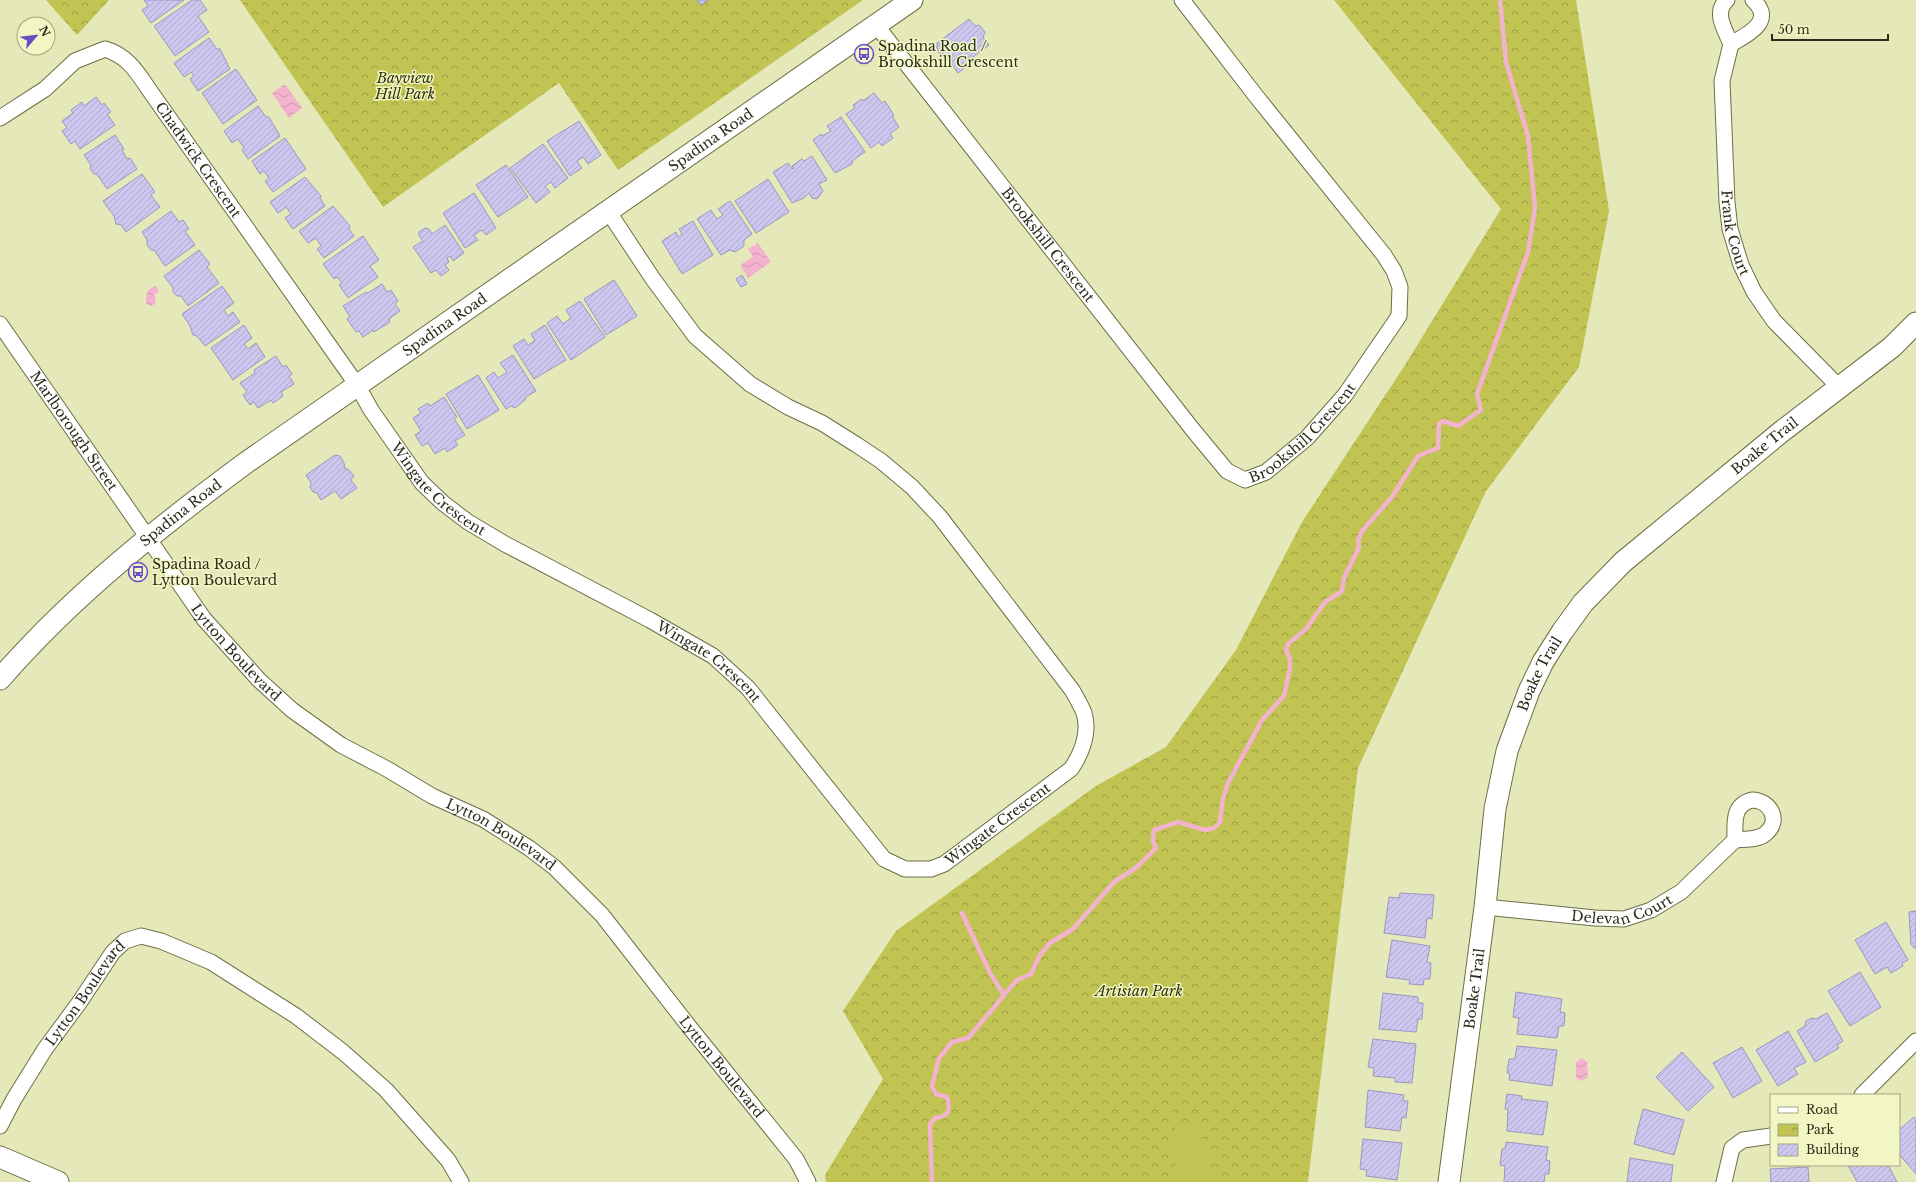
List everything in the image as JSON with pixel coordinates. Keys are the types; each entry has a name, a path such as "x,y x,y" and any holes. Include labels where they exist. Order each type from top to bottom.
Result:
{"street":[{"name":"Spadina Road","path":"0,679 30,645 80,596 148,538 247,462 912,0"},
{"name":"Brookshill Crescent","path":"876,26 1193,430 1227,471 1245,480 1266,472 1307,438 1345,395 1399,316 1400,287 1394,271 1384,255 1256,96 1182,0"},
{"path":"1727,0 1721,8 1720,14 1731,44 1753,31 1758,26 1761,14 1759,7 1753,0"},
{"name":"Frank Court","path":"1731,44 1722,81 1727,202 1730,229 1741,265 1754,292 1774,321 1839,387"},
{"name":"Chadwick Crescent","path":"0,118 45,90 75,61 105,48 118,53 132,66 150,91 357,385"},
{"name":"Wingate Crescent","path":"357,385 371,410 422,483 443,503 468,522 506,544 650,620 713,656 748,688 884,858 905,869 931,868 944,864 1070,769 1080,756 1086,732 1084,713 1072,690 940,517 912,487 881,461 822,423 788,407 750,384 694,336 653,279 608,211"},
{"name":"Marlborough Street","path":"0,324 148,538"},
{"name":"Boake Trail","path":"1449,1182 1485,907 1495,809 1507,751 1529,690 1562,632 1583,603 1623,562 1839,387 1892,347 1916,324"},
{"name":"Lytton Boulevard","path":"148,538 204,619 259,680 292,710 341,745 387,769 432,796 483,819 529,848 554,867 579,890 602,915 691,1029 796,1159 808,1182"},
{"name":"Delevan Court","path":"1485,907 1594,918 1624,919 1651,910 1681,892 1735,840"},
{"name":"Lytton Boulevard","path":"0,1126 14,1098 45,1050 113,952 125,941 140,936 161,941 212,962 314,1029 386,1090 448,1160 461,1182"},
{"path":"1863,1094 1916,1041"},
{"path":"1724,1182 1732,1148 1743,1140 1770,1136"},
{"path":"0,1157 58,1182"}],"green space":[{"path":"46,0 109,0 77,35"},
{"name":"Bayview Hill Park","path":"240,0 863,0 618,170 559,83 383,207"},
{"name":"Artisian Park","path":"1334,0 1576,0 1609,211 1579,367 1486,491 1358,768 1308,1182 826,1182 825,1175 883,1079 843,1011 896,931 1096,786 1166,747 1236,650 1302,522 1405,365 1501,209"},
{"path":"1193,1124 1200,1130 1216,1182 1182,1182 1169,1141 1170,1134 1176,1128"}],"water":[{"path":"285,84 302,108 289,118 272,93"},
{"path":"758,243 771,262 748,278 740,265 753,257 748,249"},
{"path":"155,286 158,289 158,293 154,294 156,300 155,304 150,306 146,303 147,294 150,289"},
{"path":"1582,1058 1587,1062 1588,1077 1582,1081 1576,1078 1576,1062"}],"building":[{"path":"144,0 184,0 151,23 142,10 148,6"},
{"path":"192,0 200,0 207,10 198,16 209,32 175,56 154,26"},
{"path":"697,0 708,0 701,5"},
{"path":"969,19 975,26 979,25 985,32 983,37 989,45 973,57 975,60 958,73 945,55 939,53 937,43"},
{"path":"209,38 217,49 220,49 230,69 198,91 190,79 194,76 191,72 184,77 174,63"},
{"path":"236,69 257,100 223,124 202,93"},
{"path":"874,93 882,103 885,101 894,115 892,116 899,127 890,134 893,138 882,146 879,142 871,148 846,114 855,108 853,105 862,99 863,101"},
{"path":"96,97 102,105 104,103 111,112 107,114 115,125 80,149 75,141 71,144 62,131 67,128 62,121 73,113 71,110 82,102 84,106"},
{"path":"258,106 266,117 269,117 280,136 248,159 242,150 244,148 238,139 232,143 224,131"},
{"path":"841,117 865,152 853,160 852,164 835,173 813,140 821,134 822,136 831,131 827,126"},
{"path":"579,121 601,155 588,164 583,157 577,161 582,168 570,176 547,141"},
{"path":"115,135 124,149 122,150 127,159 130,158 137,169 107,189 97,174 94,174 90,169 91,165 84,155"},
{"path":"285,138 306,169 273,192 265,181 269,178 264,171 260,174 252,161"},
{"path":"543,144 568,178 555,188 551,182 545,186 550,192 536,203 510,168"},
{"path":"812,156 827,180 819,184 823,191 817,199 812,198 809,193 804,198 792,203 773,172 788,163 793,169 794,168 792,166 802,159 804,161"},
{"path":"506,165 528,197 498,217 476,185"},
{"path":"142,174 155,192 151,195 160,207 126,232 121,225 116,224 114,216 103,201"},
{"path":"305,177 321,196 320,198 325,206 293,229 285,218 291,214 286,207 278,213 270,202"},
{"path":"768,179 789,212 756,233 735,201"},
{"path":"474,193 496,228 486,235 482,230 474,235 478,240 465,248 443,213"},
{"path":"730,201 752,234 744,240 744,246 735,252 730,250 721,255 697,219 711,210 717,219 723,215 718,209"},
{"path":"333,206 350,226 349,229 354,236 324,258 317,249 321,246 316,238 308,243 299,231"},
{"path":"171,211 179,222 183,220 189,229 185,231 195,245 165,266 154,250 151,250 147,245 147,240 142,232"},
{"path":"693,221 713,255 682,274 662,241 676,232 678,237 682,234 679,229"},
{"path":"445,225 464,253 453,261 450,256 447,258 449,262 445,265 449,270 441,276 436,270 431,273 413,247 423,241 419,236 419,232 425,228 429,229 432,234"},
{"path":"363,236 379,260 370,266 378,277 348,298 339,285 342,283 337,277 334,279 323,264"},
{"path":"199,250 210,264 207,267 219,283 188,306 181,296 177,296 173,292 173,288 164,276"},
{"path":"742,275 747,284 741,287 736,279"},
{"path":"614,280 637,316 606,335 584,299"},
{"path":"382,284 387,292 391,290 398,301 395,304 400,311 389,319 390,322 374,332 373,330 363,337 359,331 356,332 347,319 350,317 343,306"},
{"path":"222,286 234,303 224,310 228,316 233,312 240,322 205,346 197,336 193,335 190,326 182,314"},
{"path":"580,301 605,337 571,360 547,323 557,316 563,324 571,318 566,310"},
{"path":"244,325 252,338 244,344 248,349 256,343 265,357 233,380 211,348"},
{"path":"545,325 566,360 534,379 513,346 524,339 528,345 535,341 531,334"},
{"path":"513,355 536,391 526,397 525,400 515,408 511,406 506,409 486,378 494,372 498,378 507,372 500,363"},
{"path":"276,356 283,367 286,365 292,374 289,376 294,384 281,392 283,396 273,403 271,400 258,408 254,402 250,405 243,395 247,392 240,383 255,373 254,370"},
{"path":"478,375 499,410 467,429 446,394"},
{"path":"444,397 457,417 454,419 465,435 455,441 458,445 447,452 445,448 435,454 428,443 422,446 415,435 421,431 413,418 421,413 418,409 428,403 430,406"},
{"path":"335,455 340,456 344,463 345,469 348,469 354,476 351,480 357,488 341,499 335,491 321,500 317,493 313,492 310,487 311,483 306,475"},
{"path":"1400,893 1434,895 1432,919 1427,918 1425,938 1384,933 1389,897 1399,898"},
{"path":"1916,911 1916,948 1914,948 1911,944 1909,912"},
{"path":"1886,922 1908,960 1902,963 1903,966 1891,973 1887,967 1875,974 1855,940"},
{"path":"1392,940 1430,946 1427,962 1431,963 1430,979 1424,979 1423,985 1409,984 1410,980 1386,977"},
{"path":"1860,972 1881,1007 1850,1026 1828,991"},
{"path":"1516,992 1562,999 1560,1012 1565,1013 1564,1026 1559,1026 1557,1038 1517,1034 1519,1018 1513,1017"},
{"path":"1383,993 1418,997 1418,1003 1423,1003 1422,1019 1418,1019 1416,1032 1379,1029"},
{"path":"1827,1013 1843,1041 1837,1045 1839,1048 1815,1062 1797,1031 1805,1026 1806,1021 1812,1018 1816,1019"},
{"path":"1788,1031 1806,1062 1794,1068 1798,1074 1778,1086 1756,1050"},
{"path":"1373,1039 1416,1044 1412,1083 1395,1082 1395,1078 1373,1076 1374,1068 1368,1067"},
{"path":"1517,1046 1557,1050 1552,1086 1509,1080 1510,1074 1507,1073 1509,1059 1515,1059"},
{"path":"1742,1047 1762,1081 1733,1098 1713,1063"},
{"path":"1682,1052 1714,1087 1688,1111 1656,1077"},
{"path":"1368,1090 1404,1095 1403,1101 1408,1101 1406,1118 1402,1117 1400,1131 1365,1127"},
{"path":"1507,1094 1522,1096 1521,1099 1548,1102 1543,1135 1507,1131 1508,1109 1505,1109"},
{"path":"1643,1109 1684,1120 1674,1155 1634,1144"},
{"path":"1914,1117 1916,1119 1916,1174 1900,1155 1900,1129"},
{"path":"1363,1139 1402,1143 1397,1180 1366,1176 1367,1170 1360,1169"},
{"path":"1506,1142 1548,1147 1546,1160 1550,1161 1549,1174 1545,1174 1544,1182 1504,1182 1505,1166 1500,1165 1502,1149 1505,1149"},
{"path":"1630,1158 1673,1165 1671,1182 1627,1182"},
{"path":"1849,1166 1889,1166 1897,1182 1857,1182"},
{"path":"1808,1167 1809,1182 1771,1182 1770,1169"}],"waterway":[{"path":"932,1182 930,1124 935,1118 946,1114 949,1109 947,1097 936,1094 932,1086 939,1058 952,1042 968,1038 1017,980 1031,974 1040,955 1050,943 1073,929 1114,882 1137,867 1156,848 1153,841 1154,830 1178,822 1205,830 1214,828 1220,822 1223,798 1228,783 1262,720 1284,696 1290,668 1290,659 1286,650 1288,644 1306,629 1325,602 1342,591 1344,578 1359,547 1358,540 1362,531 1392,497 1418,456 1438,448 1439,424 1443,421 1458,426 1481,410 1477,394 1528,252 1535,208 1528,136 1506,62 1500,0"},
{"path":"962,913 990,973 1004,995"}],"place":[{"name":"Spadina Road / Brookshill Crescent","path":"864,54"},
{"name":"Spadina Road / Lytton Boulevard","path":"138,572"}]}
